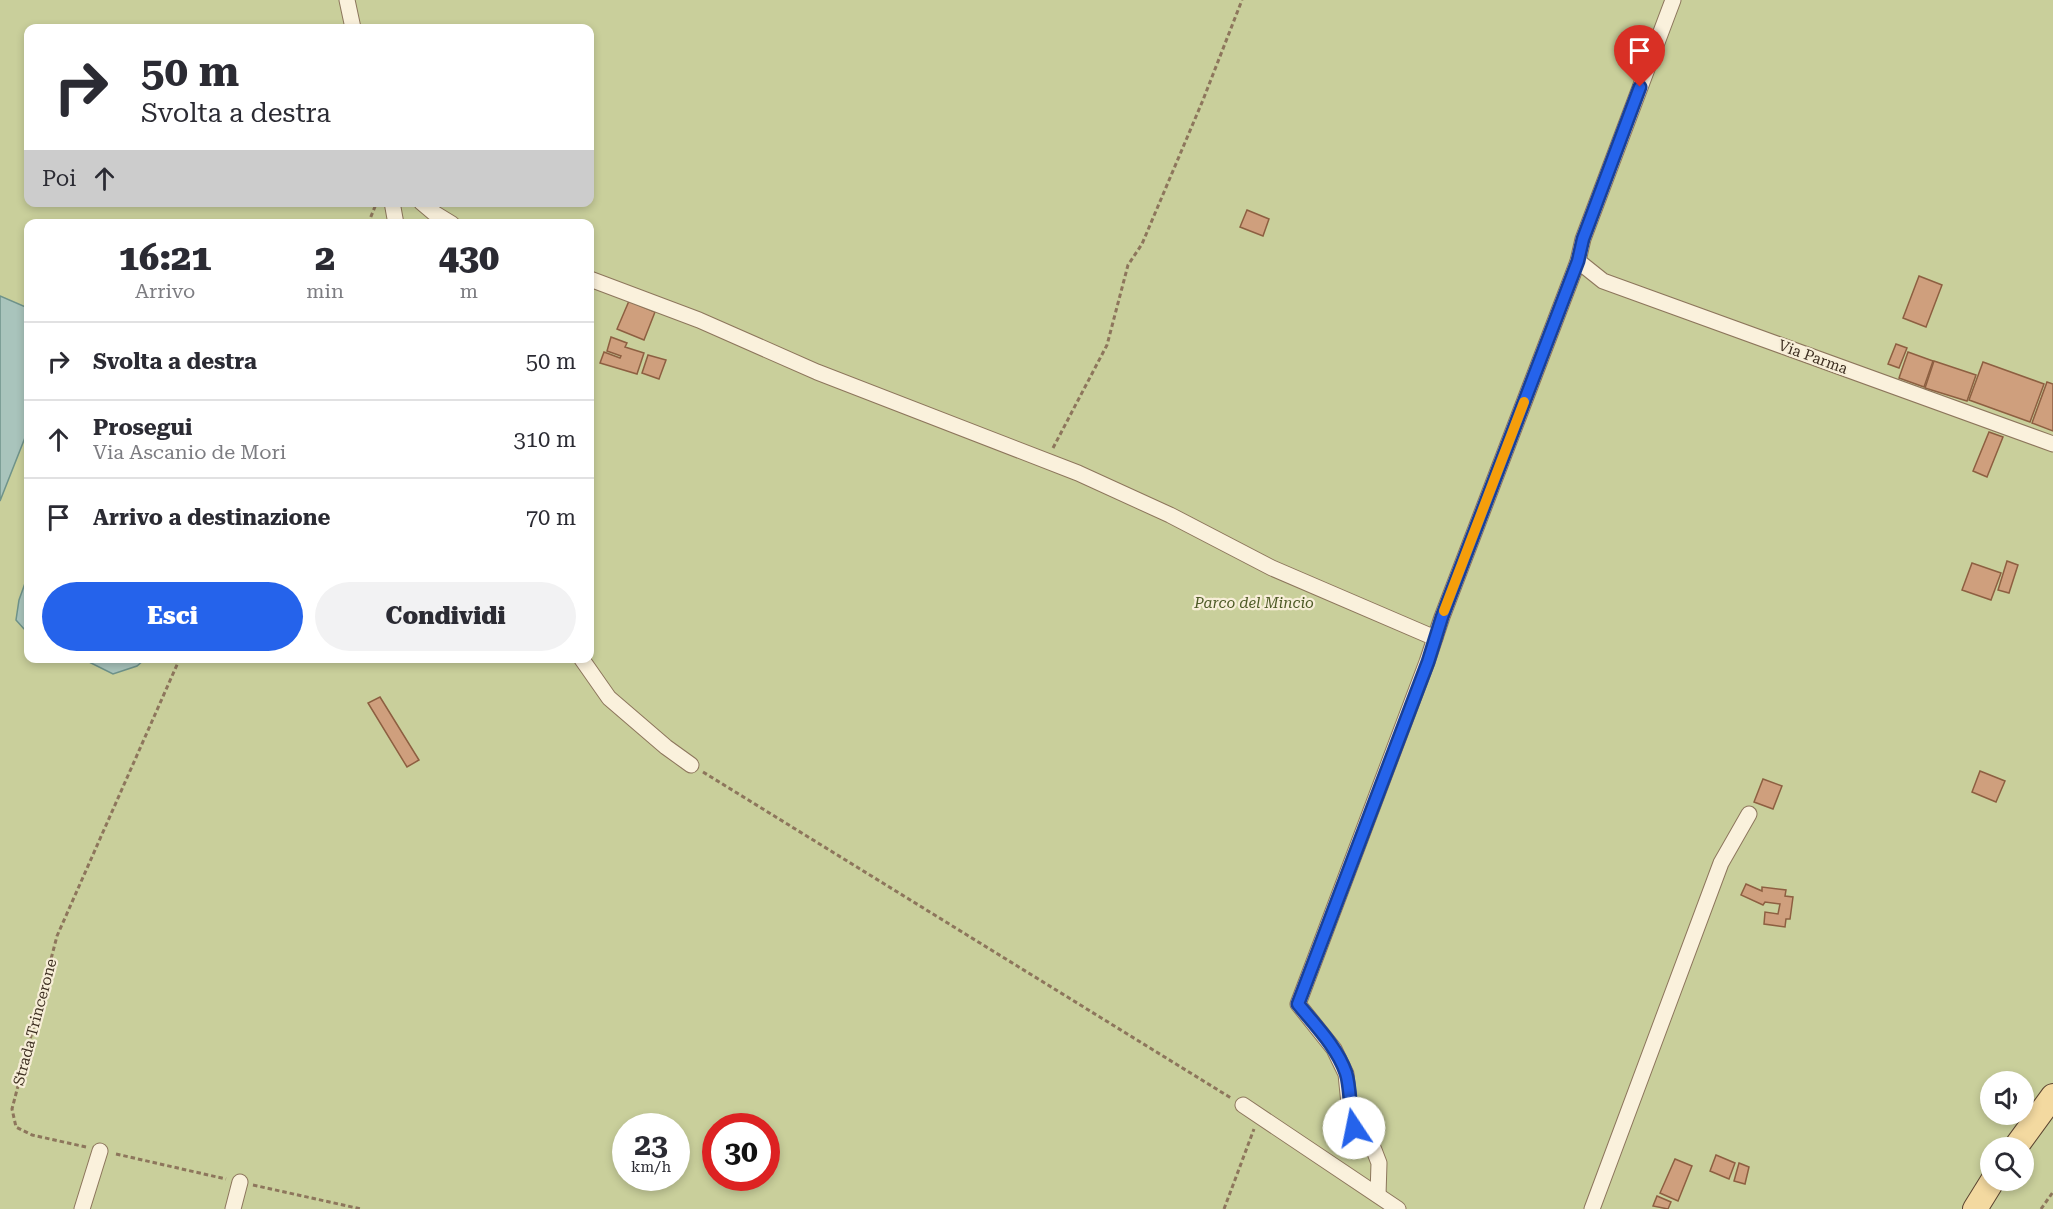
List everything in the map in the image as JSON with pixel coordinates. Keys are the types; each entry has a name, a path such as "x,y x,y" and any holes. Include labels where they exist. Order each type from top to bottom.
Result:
{"main road":[{"path":"2023,1137 2053,1096"},
{"path":"1975,1209 1986,1191"}],"street":[{"path":"347,0 352,24"},
{"path":"1378,1195 1379,1163 1374,1150 1354,1128 1350,1114 1346,1074 1334,1049 1298,1004 1578,261 1583,239 1672,0"},
{"path":"427,207 444,219"},
{"name":"Via Parma","path":"1578,261 1603,281 2053,444"},
{"path":"594,281 699,320 817,372 1047,461 1170,515 1272,568 1435,638"},
{"path":"584,663 609,698 666,747 691,765"},
{"path":"1592,1209 1721,863 1749,814"},
{"path":"1243,1105 1398,1209"},
{"path":"82,1209 100,1151"},
{"path":"233,1209 240,1182"}],"path":[{"path":"1047,461 1107,345 1128,266 1142,244 1203,100 1242,0"},
{"name":"Strada Trincerone","path":"178,663 57,936 12,1109 16,1127 32,1136 361,1209"},
{"path":"691,765 1243,1105"},
{"path":"1224,1209 1260,1115"},
{"path":"2041,1209 2053,1192"}],"green space":[{"name":"Parco del Mincio","path":"0,0 2053,0 2053,1209 0,1209"}],"water":[{"path":"0,296 24,306 24,440 0,501"},
{"path":"24,586 24,629 16,620"},
{"path":"91,663 140,663 137,666 113,674"}],"building":[{"path":"1247,210 1269,219 1263,236 1240,227"},
{"path":"1919,276 1942,285 1926,327 1903,318"},
{"path":"629,301 655,312 644,340 617,329"},
{"path":"611,337 627,343 625,347 644,353 637,374 600,363 604,352 620,358 621,356 607,351"},
{"path":"1896,344 1907,348 1899,368 1888,364"},
{"path":"1908,352 1933,361 1924,387 1899,378"},
{"path":"648,355 666,360 659,379 642,373"},
{"path":"1934,361 1976,375 1967,401 1925,388"},
{"path":"1983,362 2044,384 2030,422 1969,400"},
{"path":"2047,382 2053,384 2053,431 2032,423"},
{"path":"1989,432 2003,437 1987,477 1973,471"},
{"path":"2007,561 2018,565 2009,593 1998,590"},
{"path":"1972,563 2001,573 1991,600 1962,590"},
{"path":"380,697 419,760 407,767 368,703"},
{"path":"1980,771 2005,781 1996,802 1972,792"},
{"path":"1763,779 1782,786 1773,809 1754,802"},
{"path":"1746,884 1762,891 1762,887 1786,890 1785,896 1793,897 1790,919 1786,919 1785,927 1764,924 1765,912 1778,914 1780,904 1765,902 1763,905 1741,895"},
{"path":"1716,1155 1735,1163 1729,1179 1710,1171"},
{"path":"1675,1159 1692,1166 1678,1201 1660,1193"},
{"path":"1739,1163 1749,1167 1745,1184 1734,1181"},
{"path":"1657,1196 1671,1202 1668,1209 1653,1206"}],"slow traffic":[{"path":"1444,611 1524,402"}],"route":[{"path":"1354,1128 1350,1114 1346,1074 1334,1049 1298,1004 1578,261 1583,239 1640,87"}]}
